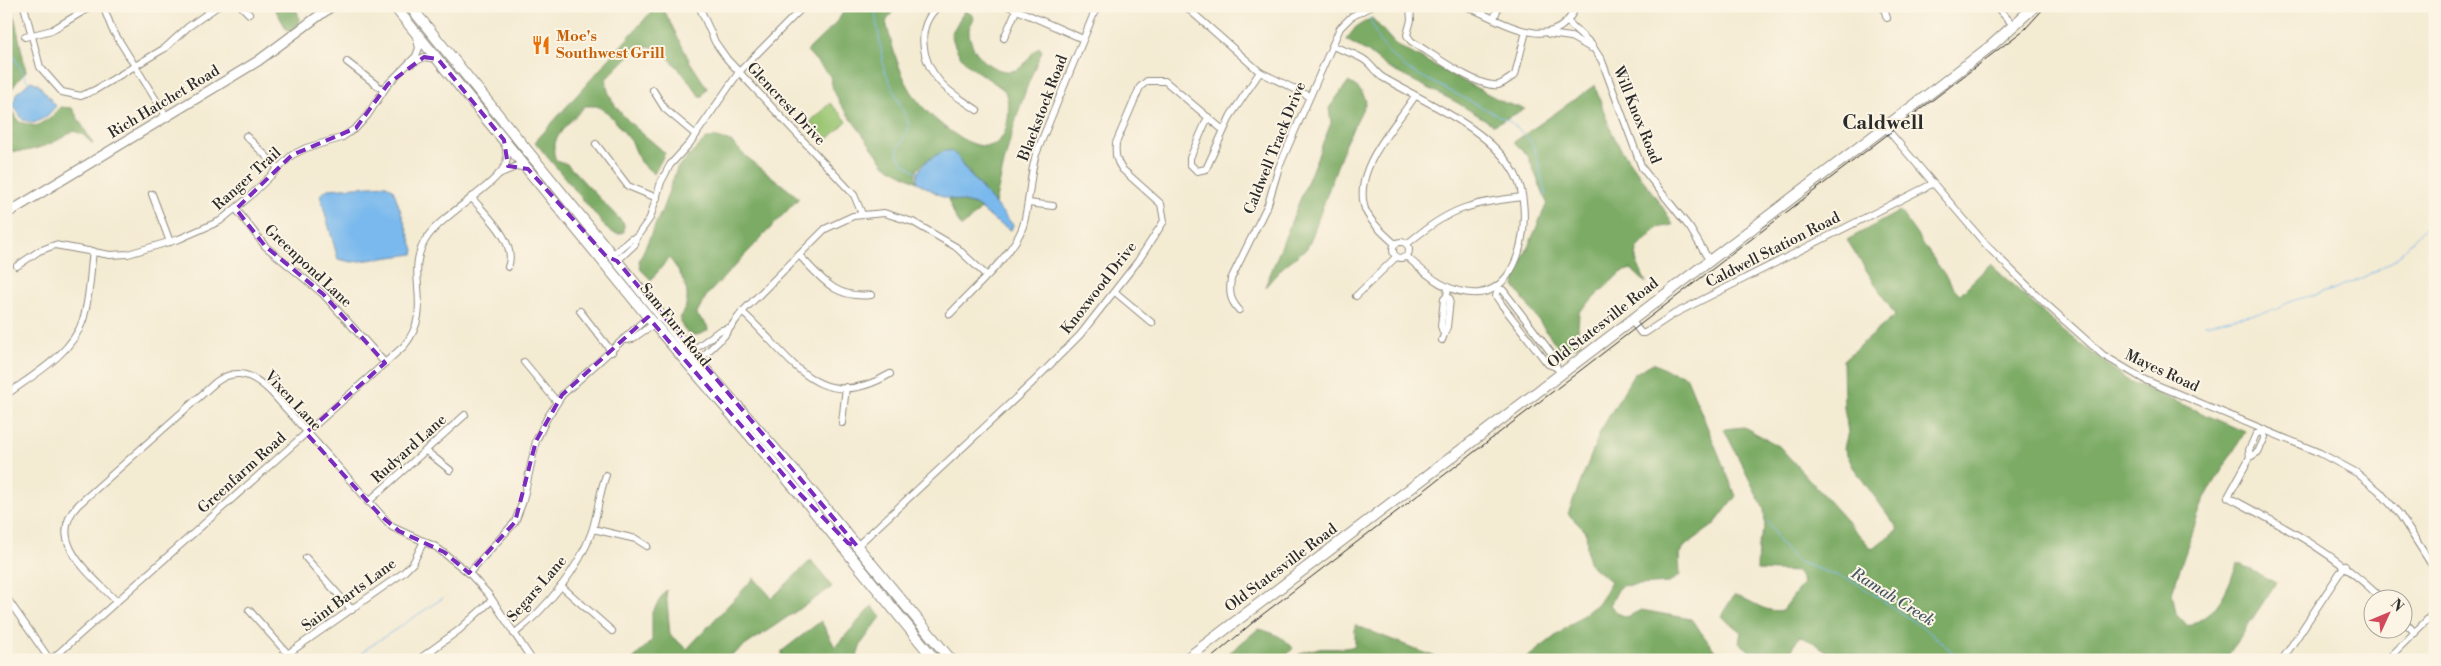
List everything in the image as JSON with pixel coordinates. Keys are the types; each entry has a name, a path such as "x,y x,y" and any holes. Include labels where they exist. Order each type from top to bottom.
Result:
{"main road":[{"name":"Sam Furr Road","path":"394,6 651,320 800,494 935,660"},
{"name":"Sam Furr Road","path":"410,6 695,357 951,660"},
{"name":"Old Statesville Road","path":"1185,659 1559,371 1631,320 1885,127 2014,26 2035,6"},
{"path":"548,194 606,256 614,258"},
{"path":"651,320 657,319 723,390"},
{"path":"800,494 830,522 848,544 853,547 856,546"}],"street":[{"path":"24,6 28,36 40,67 56,87 69,95 81,96 165,48 188,27 218,6"},
{"path":"28,36 52,30 92,6"},
{"path":"103,6 112,29 166,116"},
{"path":"241,6 249,14"},
{"name":"Rich Hatchet Road","path":"6,214 258,61 332,6"},
{"name":"Glencrest Drive","path":"699,6 715,42 739,72 854,195 862,214"},
{"path":"614,258 635,244 636,238 650,218 661,182 670,165 696,135 739,72 804,6"},
{"path":"939,6 930,14 924,26 923,40 930,66 947,89 977,110"},
{"path":"1008,6 1016,12 1083,39"},
{"name":"Blackstock Road","path":"950,314 1015,243 1022,228 1028,203 1036,154 1097,6"},
{"path":"1184,6 1260,72 1309,96"},
{"name":"Caldwell Track Drive","path":"1239,310 1232,303 1229,291 1231,279 1268,204 1279,167 1309,96 1340,28 1351,17 1371,6"},
{"path":"1410,6 1411,20 1407,36 1411,41 1452,68 1486,84 1499,85 1515,75 1526,31"},
{"path":"1466,6 1526,31 1578,40 1594,51"},
{"path":"1494,18 1499,6"},
{"path":"1548,34 1556,31 1568,22 1576,6"},
{"path":"1883,6 1887,18"},
{"path":"1996,6 2014,26"},
{"path":"1004,38 1016,12"},
{"name":"Will Knox Road","path":"1568,22 1591,44 1607,73 1642,168 1690,228 1709,260"},
{"name":"Ranger Trail","path":"17,266 39,251 55,245 120,255 170,242 208,227 236,209 278,168 301,150 340,138 356,128 367,116 383,90 410,64 419,48 415,32"},
{"path":"1332,46 1365,60 1380,75 1486,139 1503,155 1516,176 1525,214 1518,258 1497,288 1496,296 1548,364 1559,371"},
{"path":"410,64 424,57 438,59"},
{"path":"346,62 383,90"},
{"path":"1208,117 1190,158 1192,169 1201,172 1206,169 1223,130 1260,72"},
{"name":"Knoxwood Drive","path":"856,546 1053,363 1088,326 1115,292 1164,221 1164,212 1160,204 1122,169 1117,162 1115,153 1116,143 1140,87 1147,81 1165,81 1223,130"},
{"path":"653,90 666,109 696,135"},
{"path":"1395,244 1381,231 1366,209 1364,181 1369,163 1415,96"},
{"name":"Mayes Road","path":"1885,127 1975,234 2022,281 2103,355 2145,380 2332,459 2367,480 2400,515 2435,570"},
{"path":"246,136 278,168"},
{"path":"499,174 507,160 504,140"},
{"path":"596,144 628,186 657,198"},
{"name":"Greenfarm Road","path":"50,660 404,346 418,322 420,308 417,267 426,239 433,229 499,174 517,166 528,169"},
{"name":"Caldwell Station Road","path":"1631,320 1641,333 1645,333 1674,314 1932,184"},
{"path":"152,194 170,242"},
{"path":"471,197 504,238 510,256 508,267"},
{"path":"1407,244 1444,216 1465,207 1522,197"},
{"path":"1028,203 1054,206"},
{"name":"Greenpond Lane","path":"236,209 265,246 323,294 385,363"},
{"path":"695,357 724,336 728,328 742,312 825,230 839,221 862,214 884,213 924,228 956,247 986,275"},
{"path":"1395,244 1402,242 1407,244"},
{"path":"1395,244 1393,252 1396,257 1401,259 1407,257 1410,252 1407,244"},
{"path":"6,395 53,361 80,328 87,303 93,251"},
{"path":"799,255 826,284 840,293 851,296 871,295"},
{"path":"1356,296 1396,257"},
{"path":"1407,257 1439,284 1448,288 1479,293 1497,288 1503,290 1555,358 1559,371"},
{"path":"1443,336 1441,326 1444,299 1447,296 1448,288"},
{"path":"1115,292 1152,323"},
{"path":"580,311 612,352"},
{"path":"742,312 802,374 822,383 846,387 873,382 890,374"},
{"path":"469,573 515,522 523,501 536,441 557,402 576,381 626,340 628,334 651,320"},
{"path":"1522,329 1528,324"},
{"path":"695,357 719,331 728,328"},
{"path":"524,362 557,402"},
{"name":"Vixen Lane","path":"116,601 70,550 65,539 66,522 78,504 220,379 227,375 240,373 251,376 261,382 392,527 444,552 469,573 492,600 532,660"},
{"path":"842,423 846,387"},
{"name":"Rudyard Lane","path":"368,502 465,415"},
{"path":"2263,431 2256,434 2248,450 2250,457 2228,498 2304,538 2345,565 2370,588"},
{"path":"426,451 450,470"},
{"name":"Segars Lane","path":"514,634 561,586 575,568 593,529 606,475"},
{"path":"593,529 636,539 647,546"},
{"name":"Saint Barts Lane","path":"279,660 409,568 424,541"},
{"path":"306,558 352,610"},
{"path":"2282,660 2345,565"},
{"path":"561,586 612,631"},
{"path":"6,597 15,607 50,660"},
{"path":"418,660 432,651 492,600"},
{"path":"249,610 288,654"},
{"path":"2387,660 2431,620 2435,610"},
{"path":"432,651 438,660"}],"highlighted area":[{"path":"424,57 438,59 504,140 508,166 528,169 606,256 617,261 857,546 848,543 800,494 648,317 562,395 536,441 515,522 469,573 444,552 399,531 380,515 306,433 385,363 323,294 265,246 236,209 292,155 356,128 388,84"}],"green space":[{"path":"6,6 12,6 26,71 9,95 10,106 19,122 36,126 52,117 60,107 72,108 93,144 82,134 73,131 58,140 32,150 6,150"},
{"path":"273,6 295,6 299,23 292,32 287,30"},
{"path":"648,6 662,6 690,62 707,88 701,98 675,64 658,50 649,46 637,49 606,79 608,91 619,111 665,153 654,174 640,162 632,142 608,113 597,106 585,106 567,124 554,145 556,160 567,164 624,224 624,232 618,234 609,231 535,142 652,11"},
{"path":"847,6 896,6 886,22 898,63 911,91 925,109 948,130 976,145 989,146 999,141 1006,128 1008,105 1005,91 965,62 955,45 951,33 965,11 974,18 969,29 972,45 982,59 996,68 1003,71 1016,70 1024,65 1039,47 1042,51 1026,88 1014,126 995,204 951,151 936,155 921,165 916,174 917,182 885,165 841,105 833,89 830,76 807,51 837,22"},
{"path":"1372,18 1396,45 1505,103 1525,109 1494,125 1456,102 1388,68 1368,52 1346,40 1356,27"},
{"path":"1348,82 1360,90 1366,102 1345,144 1310,242 1307,248 1283,267 1265,287 1331,123 1329,108"},
{"path":"1595,85 1606,118 1617,142 1673,225 1657,228 1637,249 1636,260 1646,283 1631,269 1620,273 1579,312 1578,331 1581,344 1562,353 1514,286 1516,275 1547,203 1528,156 1514,142"},
{"path":"830,103 847,121 827,140 810,122"},
{"path":"713,137 732,142 743,154 799,198 707,295 696,314 707,325 708,330 704,333 692,335 683,328 681,323 687,295 681,275 673,263 669,258 651,280 641,270 639,261 662,210 677,168 705,140"},
{"path":"948,199 976,205 981,209 962,227 956,219"},
{"path":"1900,211 1959,295 1990,264 2053,322 2127,380 2245,432 2203,501 2172,592 2176,613 2188,626 2199,621 2214,608 2225,592 2238,563 2276,583 2225,660 1838,660 1815,643 1799,636 1787,660 1760,660 1739,642 1741,632 1721,616 1734,595 1770,610 1783,610 1803,583 1798,572 1757,570 1758,545 1765,526 1764,509 1724,429 1744,427 1779,446 1872,549 1898,529 1853,467 1844,448 1848,432 1844,408 1843,360 1895,315 1847,240"},
{"path":"1653,363 1666,370 1686,376 1736,496 1714,525 1685,546 1679,554 1680,575 1669,583 1620,586 1610,605 1617,613 1627,617 1641,610 1691,619 1722,660 1524,660 1600,602 1611,581 1589,561 1586,532 1568,514 1601,430 1634,374"},
{"path":"811,560 832,587 724,660 632,660 652,640 652,612 666,590 670,635 687,649 754,578 772,598"},
{"path":"872,606 881,617 861,644 856,660 781,660 782,651 821,621 835,647"},
{"path":"1355,625 1443,660 1292,660 1300,654 1315,649 1355,646"},
{"path":"1258,629 1277,636 1293,648 1283,660 1221,660"}],"water":[{"path":"31,81 38,84 56,106 46,117 34,123 23,120 13,104 17,93"},
{"path":"944,151 951,151 958,157 964,168 1013,225 1011,230 995,221 976,205 943,197 917,182 919,171 925,163"},
{"path":"386,185 393,189 414,250 413,254 352,262 338,259 320,195 328,189"}],"waterway":[{"path":"874,6 884,69 909,124 897,154 904,163 918,173"},
{"path":"1370,18 1378,39 1388,52 1407,69 1511,122 1528,138 1535,149 1546,196"},
{"path":"6,32 16,61 28,82"},
{"path":"2205,324 2276,310 2287,302 2329,291 2364,277 2393,261 2435,217"},
{"name":"Ramah Creek","path":"1767,520 1781,545 1796,561 1855,582 1929,632 1962,660"},
{"path":"353,660 360,657 366,649 443,598"}],"railway":[{"path":"1209,660 1258,618 2025,29 2046,6"}],"place":[{"name":"Moe's Southwest Grill","path":"541,45"}],"district":[{"name":"Caldwell","path":"1883,123"}]}
